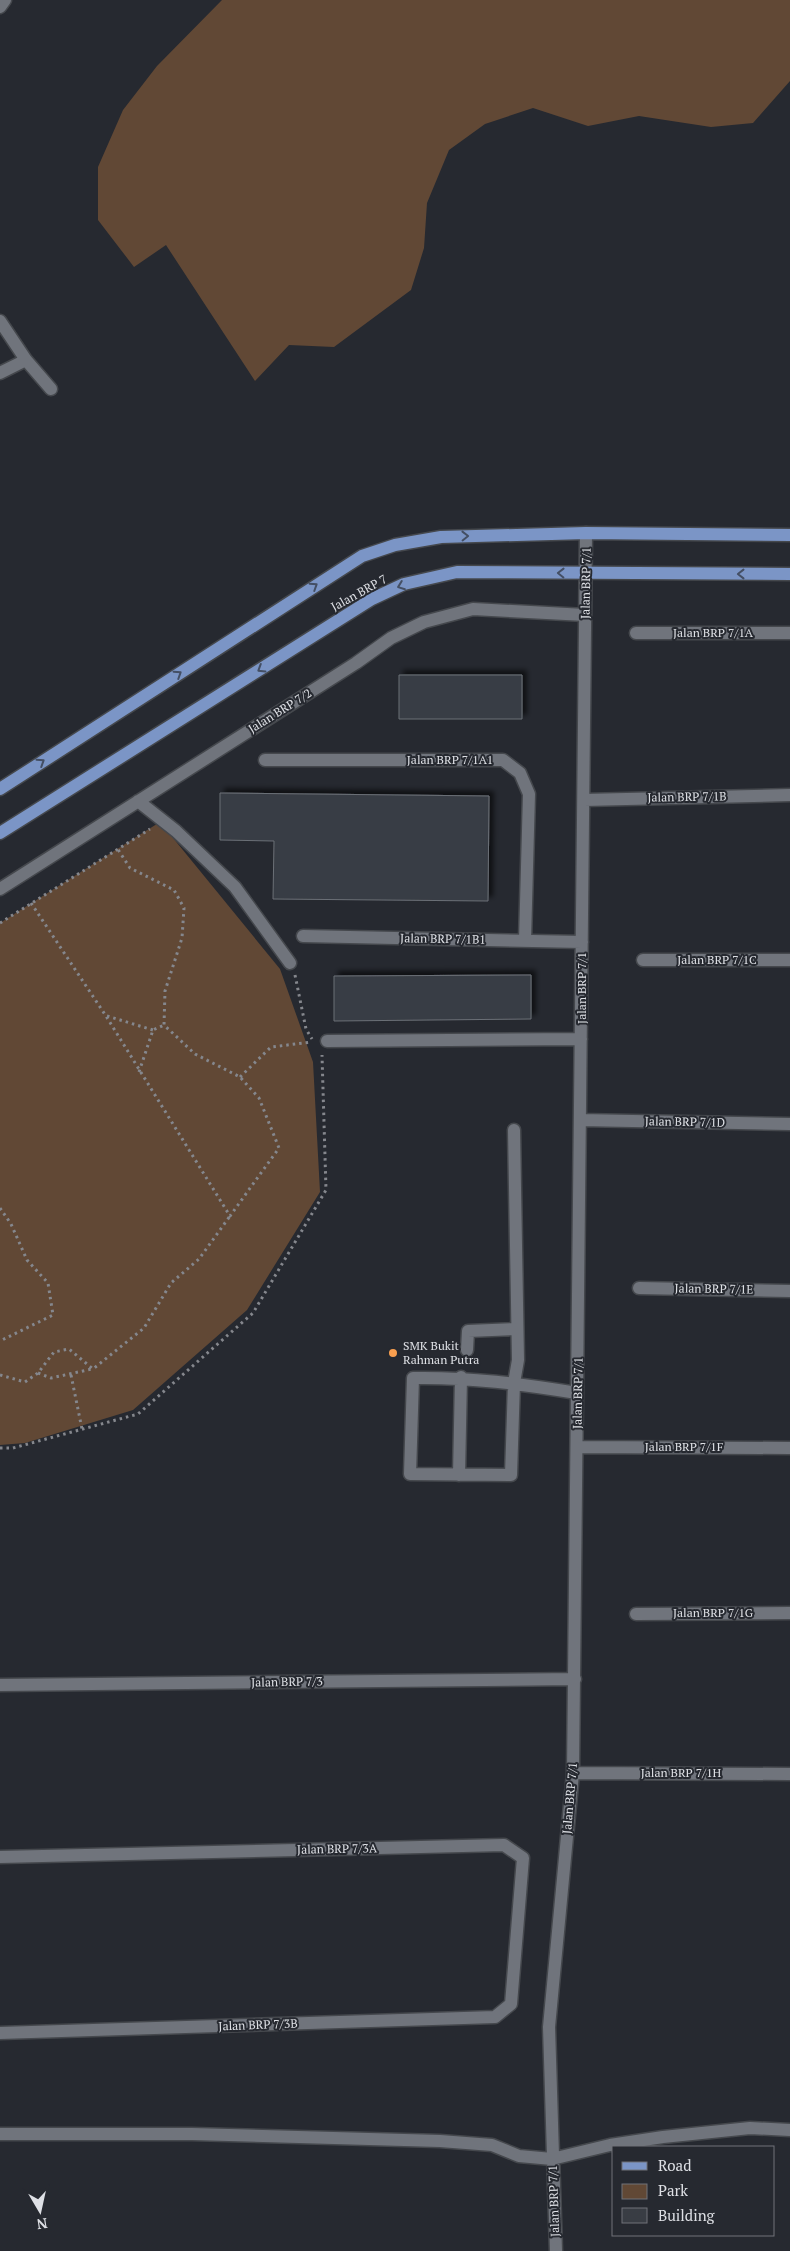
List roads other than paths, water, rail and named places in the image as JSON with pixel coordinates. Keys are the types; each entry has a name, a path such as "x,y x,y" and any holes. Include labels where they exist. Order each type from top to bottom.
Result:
{"main road":[{"path":"1,787 362,556 395,545 441,537 586,533 790,535"},
{"name":"Jalan BRP 7","path":"0,833 372,599 404,584 457,572 790,574"}],"street":[{"path":"0,6 5,0"},
{"path":"0,321 26,360 50,389"},
{"path":"0,373 26,360"},
{"name":"Jalan BRP 7/1","path":"556,2251 549,2027 573,1773 586,533"},
{"name":"Jalan BRP 7/2","path":"0,890 356,663 391,638 424,622 473,609 585,615"},
{"name":"Jalan BRP 7/1A","path":"636,633 790,633"},
{"name":"Jalan BRP 7/1A1","path":"265,760 503,760 520,773 530,794 525,940"},
{"name":"Jalan BRP 7/1B","path":"584,800 790,795"},
{"path":"138,801 163,821 235,887 290,963"},
{"name":"Jalan BRP 7/1B1","path":"303,936 582,942"},
{"name":"Jalan BRP 7/1C","path":"643,960 790,960"},
{"path":"327,1041 581,1039"},
{"name":"Jalan BRP 7/1D","path":"580,1120 790,1124"},
{"path":"514,1130 518,1360 514,1383 511,1475 460,1476 410,1474 413,1378 461,1378 514,1383 578,1393"},
{"name":"Jalan BRP 7/1E","path":"639,1288 790,1291"},
{"path":"467,1350 468,1331 516,1329"},
{"path":"460,1476 461,1378"},
{"name":"Jalan BRP 7/1F","path":"577,1447 790,1448"},
{"name":"Jalan BRP 7/1G","path":"636,1614 790,1613"},
{"name":"Jalan BRP 7/3","path":"0,1685 575,1679"},
{"name":"Jalan BRP 7/1H","path":"573,1773 790,1774"},
{"name":"Jalan BRP 7/3A","path":"0,1857 504,1844 523,1858 511,2004"},
{"name":"Jalan BRP 7/3B","path":"0,2033 494,2017 511,2004"},
{"path":"0,2134 192,2134 440,2141 492,2145 519,2156 552,2159 610,2145 663,2137 750,2128 790,2130"}],"place":[{"name":"SMK Bukit Rahman Putra","path":"393,1353"}]}
